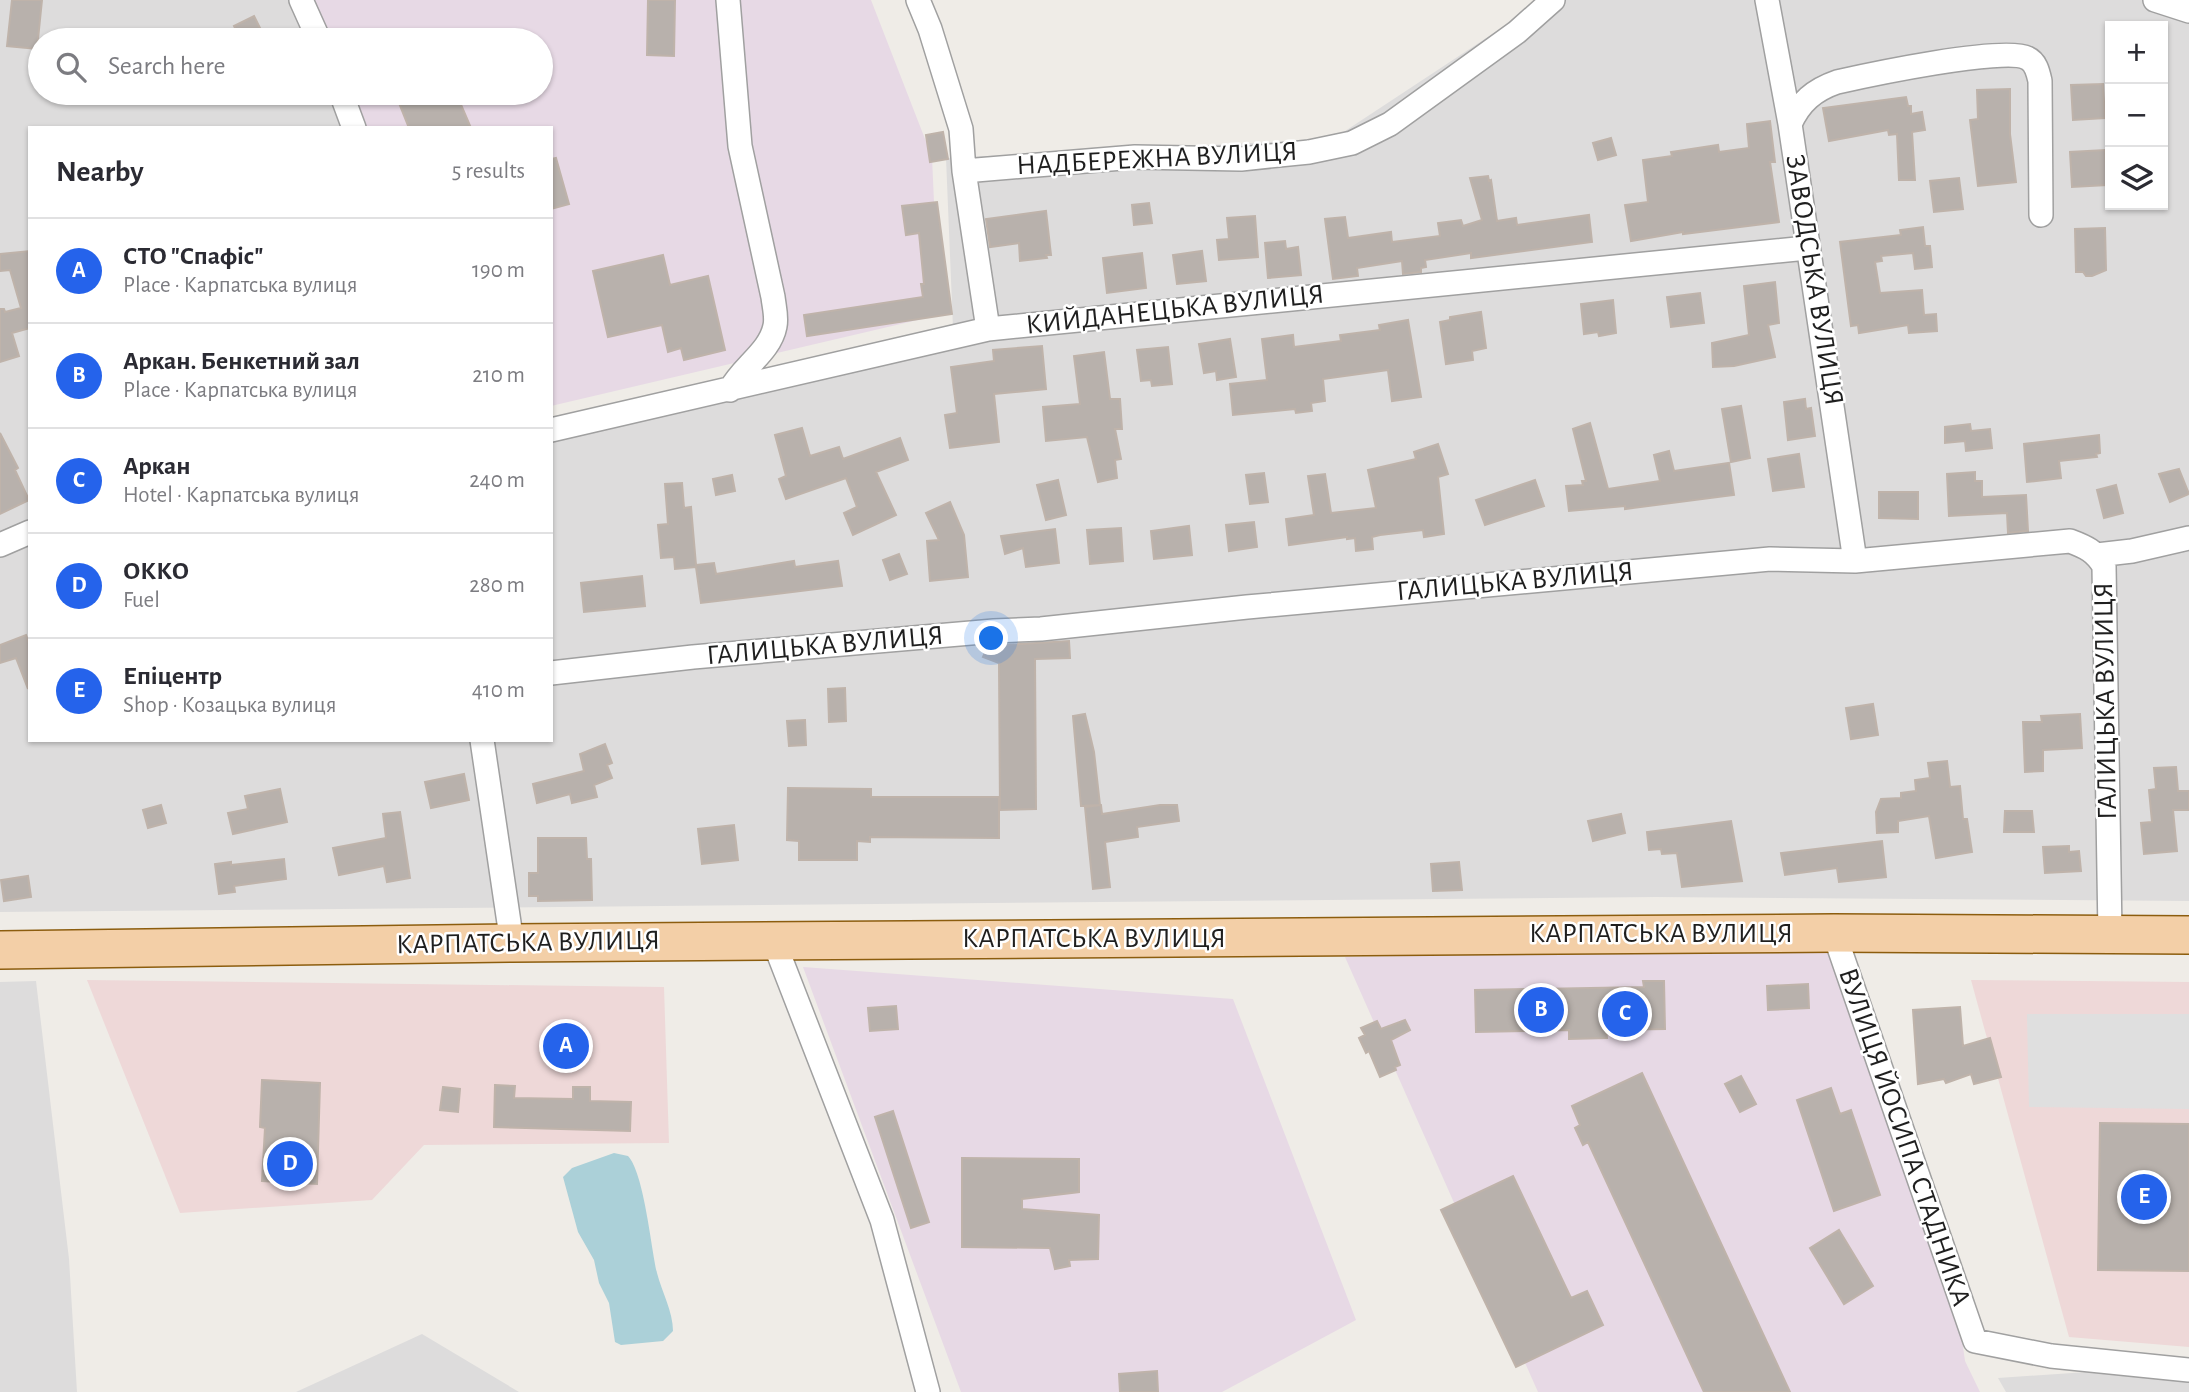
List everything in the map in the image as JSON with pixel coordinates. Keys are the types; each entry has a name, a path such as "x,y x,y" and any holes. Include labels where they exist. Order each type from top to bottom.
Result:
{"main road":[{"name":"КАРПАТСЬКА ВУЛИЦЯ","path":"0,950 512,943 1834,933 2189,935"}],"street":[{"path":"301,0 313,28"},
{"path":"728,0 740,146 776,323 771,340 737,377 730,390"},
{"path":"918,0 930,29 961,129 964,171 988,329"},
{"name":"НАДБЕРЕЖНА ВУЛИЦЯ","path":"964,171 1135,157 1241,159 1309,152 1352,143 1390,124 1517,32 1553,0"},
{"name":"ЗАВОДСЬКА ВУЛИЦЯ","path":"1767,0 1790,124 1855,561"},
{"path":"2155,0 2189,11"},
{"path":"1790,124 1805,100 1820,89 1837,82 1959,59 2009,55 2026,57 2034,64 2040,81 2041,215"},
{"path":"345,105 353,126"},
{"name":"КИЙДАНЕЦЬКА ВУЛИЦЯ","path":"553,430 988,329 1807,248"},
{"path":"0,545 28,533"},
{"path":"2097,555 2132,551 2189,538"},
{"name":"ГАЛИЦЬКА ВУЛИЦЯ","path":"553,673 693,657 1041,629 1742,561 1855,561 2070,541 2097,555 2104,566 2110,934"},
{"path":"482,742 512,943"},
{"name":"ВУЛИЦЯ ЙОСИПА СТАДНИКА","path":"1834,933 1975,1341 2051,1356 2189,1370"},
{"path":"774,942 882,1220 928,1392"}],"shaded area":[{"path":"0,0 292,0 304,28 28,28 28,105 337,105 347,126 28,126 28,742 553,742 553,417 953,328 946,158 1333,139 1544,0 2189,0 2189,901 1656,897 0,912"},
{"path":"312,0 871,0 932,157 939,315 553,406 553,126 365,126 356,105 553,105 553,28 324,28"},
{"path":"1837,951 1956,1298 1965,1361 1980,1392 1538,1392 1345,957"},
{"path":"803,967 1233,999 1356,1320 1222,1392 961,1392"},
{"path":"87,980 664,987 669,1143 424,1145 372,1200 180,1213"},
{"path":"1971,980 2189,982 2189,1347 2069,1337"},
{"path":"36,981 69,1259 77,1392 0,1392 0,982"},
{"path":"2027,1014 2189,1014 2189,1109 2029,1107"},
{"path":"422,1334 519,1392 296,1392"},
{"path":"2189,1365 2189,1392 2006,1392 1998,1378"}],"water":[{"path":"614,1153 628,1156 634,1165 643,1194 657,1273 673,1324 673,1331 663,1341 621,1345 615,1342 609,1303 599,1283 594,1260 578,1232 563,1177 572,1168"}],"building":[{"path":"12,0 42,0 39,28 28,28 28,48 7,46"},
{"path":"648,0 675,0 674,56 647,55"},
{"path":"254,16 260,28 235,28 234,26"},
{"path":"2103,84 2105,118 2073,120 2071,85"},
{"path":"2010,89 2010,134 2016,182 1978,186 1970,120 1978,119 1977,90"},
{"path":"1906,97 1908,106 1911,106 1911,114 1922,112 1925,130 1912,132 1915,180 1899,180 1897,134 1889,135 1888,130 1829,141 1823,108"},
{"path":"400,105 461,105 470,126 408,126"},
{"path":"1770,121 1775,162 1770,162 1779,222 1683,232 1631,241 1625,205 1648,202 1643,160 1672,156 1671,152 1718,145 1719,152 1749,148 1747,124"},
{"path":"943,132 948,159 930,162 926,135"},
{"path":"1611,138 1616,155 1598,160 1593,143"},
{"path":"2105,150 2105,185 2072,187 2070,152"},
{"path":"556,158 569,204 553,208 553,159"},
{"path":"1488,176 1489,181 1491,180 1497,221 1516,218 1517,225 1589,215 1592,242 1471,258 1471,253 1425,260 1426,267 1421,268 1421,272 1403,274 1402,261 1357,268 1358,276 1333,279 1325,219 1345,217 1348,238 1391,232 1392,242 1440,236 1438,223 1461,220 1463,226 1482,220 1470,178"},
{"path":"1959,178 1963,209 1934,212 1930,181"},
{"path":"937,202 952,314 807,336 804,315 923,297 919,233 906,235 902,206"},
{"path":"1149,203 1152,223 1134,225 1132,205"},
{"path":"1046,211 1051,255 1046,255 1047,258 1020,261 1019,243 990,247 986,219"},
{"path":"1255,216 1258,257 1219,260 1217,240 1229,239 1227,218"},
{"path":"1923,227 1925,246 1930,246 1932,267 1915,269 1913,253 1881,256 1882,261 1875,262 1880,293 1922,290 1924,315 1936,314 1937,331 1909,333 1908,325 1859,333 1858,325 1851,326 1840,242 1901,235 1900,230"},
{"path":"2105,228 2106,270 2092,276 2076,272 2075,229"},
{"path":"1285,241 1286,249 1298,247 1301,275 1268,278 1265,243"},
{"path":"28,251 28,329 12,333 19,356 0,362 0,309 5,312 21,308 10,270 0,271 0,254"},
{"path":"1202,251 1206,281 1177,284 1173,255"},
{"path":"1142,253 1146,288 1107,293 1103,258"},
{"path":"663,255 670,285 708,276 725,350 684,360 681,348 668,352 662,325 608,337 593,271"},
{"path":"1775,282 1779,323 1768,325 1775,357 1734,366 1713,367 1712,343 1749,335 1744,286"},
{"path":"1700,293 1704,323 1671,327 1667,297"},
{"path":"1613,300 1616,333 1599,336 1598,332 1584,334 1581,304"},
{"path":"1481,312 1486,348 1472,351 1473,360 1446,364 1440,322 1450,320 1450,317"},
{"path":"1408,320 1421,397 1392,401 1388,370 1323,379 1325,401 1311,403 1312,411 1296,413 1295,409 1233,415 1230,384 1267,380 1262,339 1293,335 1294,347 1341,341 1340,335 1380,330 1379,325"},
{"path":"1230,339 1236,377 1217,380 1216,371 1204,373 1199,344"},
{"path":"1042,346 1046,389 994,394 999,442 950,448 945,415 957,413 951,367 994,361 993,350"},
{"path":"1168,347 1172,384 1152,386 1151,380 1141,381 1137,350"},
{"path":"1104,352 1110,399 1120,399 1122,429 1115,429 1121,459 1115,460 1117,478 1098,482 1087,437 1046,441 1043,407 1080,404 1074,356"},
{"path":"1805,399 1806,409 1811,408 1815,436 1788,440 1784,402"},
{"path":"1741,406 1750,458 1731,462 1722,409"},
{"path":"1590,423 1608,489 1660,481 1654,455 1669,451 1674,471 1729,463 1734,495 1625,509 1625,506 1569,511 1566,486 1583,485 1582,481 1586,481 1573,429"},
{"path":"1970,424 1971,431 1990,429 1992,448 1966,451 1965,441 1945,443 1945,427"},
{"path":"802,428 810,456 839,447 843,459 900,438 908,460 876,472 896,515 853,535 844,513 857,507 846,478 786,499 779,479 786,476 775,435"},
{"path":"0,433 18,468 15,470 28,500 0,514"},
{"path":"2099,435 2100,453 2096,454 2097,457 2059,461 2061,478 2027,482 2024,444"},
{"path":"1438,444 1448,474 1438,477 1444,534 1424,537 1423,530 1380,535 1372,537 1373,549 1356,551 1355,538 1347,537 1289,545 1286,519 1314,515 1308,476 1325,474 1331,513 1376,508 1368,470 1416,459 1414,452"},
{"path":"1799,454 1804,487 1773,491 1768,459"},
{"path":"2179,469 2189,494 2170,502 2159,474"},
{"path":"1975,472 1975,481 1982,481 1982,497 2026,495 2028,531 2008,533 2007,513 1949,516 1947,474"},
{"path":"1264,473 1268,502 1250,504 1246,475"},
{"path":"732,475 735,491 716,495 713,479"},
{"path":"1058,480 1066,515 1046,520 1037,485"},
{"path":"1535,480 1544,506 1485,525 1476,500"},
{"path":"682,483 684,508 691,507 696,565 714,563 716,574 794,561 795,567 838,561 842,586 701,603 696,567 675,569 674,557 661,558 658,525 668,524 665,484"},
{"path":"2116,485 2123,513 2104,518 2097,490"},
{"path":"1879,492 1918,492 1918,519 1879,518"},
{"path":"950,502 964,535 968,577 930,581 927,541 939,540 926,513"},
{"path":"1254,522 1257,547 1229,551 1226,525"},
{"path":"1189,526 1192,555 1154,559 1151,531"},
{"path":"1121,528 1123,561 1090,564 1087,530"},
{"path":"1055,529 1059,563 1026,567 1023,548 1005,554 1001,536"},
{"path":"899,554 907,574 890,580 883,560"},
{"path":"642,576 645,606 584,612 581,583"},
{"path":"26,635 28,689 16,658 0,663 0,645"},
{"path":"1069,641 1070,658 1035,659 1036,809 1000,810 999,663 983,657 988,646"},
{"path":"845,688 846,721 829,722 828,689"},
{"path":"1873,704 1878,735 1851,739 1846,708"},
{"path":"1085,714 1094,752 1100,805 1081,806 1073,716"},
{"path":"2080,714 2082,748 2043,750 2043,771 2025,772 2023,722 2042,722 2041,716"},
{"path":"805,720 806,745 789,746 787,721"},
{"path":"605,744 612,763 607,765 612,778 594,785 597,797 572,803 570,794 537,803 533,784 584,771 580,754"},
{"path":"1947,761 1950,787 1960,786 1963,819 1967,819 1972,852 1936,858 1929,816 1898,821 1898,832 1877,833 1876,812 1881,799 1901,798 1901,793 1916,791 1915,780 1930,778 1928,763"},
{"path":"2176,767 2178,791 2189,791 2189,810 2173,810 2177,851 2144,854 2141,823 2152,822 2149,790 2156,789 2154,768"},
{"path":"464,774 469,800 431,808 425,782"},
{"path":"788,788 871,789 871,797 999,797 999,838 870,837 870,842 857,841 857,860 799,860 799,841 787,840"},
{"path":"280,789 287,822 233,834 228,813 248,809 245,796"},
{"path":"161,805 166,823 148,828 143,810"},
{"path":"1101,805 1102,814 1177,805 1179,821 1137,827 1138,837 1105,842 1110,887 1093,889 1085,807"},
{"path":"2005,811 2032,811 2034,832 2004,832"},
{"path":"400,812 410,878 387,882 384,866 339,875 333,848 386,838 383,814"},
{"path":"1621,814 1625,833 1593,841 1588,821"},
{"path":"1731,821 1742,881 1682,887 1677,853 1662,854 1661,849 1649,850 1647,832"},
{"path":"734,825 738,860 702,864 698,829"},
{"path":"538,838 586,838 587,859 591,859 592,900 538,901 538,896 529,896 529,873 538,873"},
{"path":"1882,841 1886,877 1839,882 1837,868 1785,875 1781,853"},
{"path":"2069,846 2069,852 2079,851 2081,871 2045,873 2043,847"},
{"path":"284,859 286,879 234,886 235,892 219,894 215,864 231,862 231,865"},
{"path":"1459,862 1462,890 1433,891 1431,864"},
{"path":"28,876 31,897 4,901 1,880"},
{"path":"1643,981 1664,981 1665,1029 1606,1030 1607,1038 1569,1039 1569,1030 1476,1032 1475,990 1644,987"},
{"path":"1808,984 1809,1008 1768,1010 1767,986"},
{"path":"896,1006 898,1029 870,1031 868,1008"},
{"path":"1960,1007 1963,1046 1990,1038 2001,1077 1974,1084 1971,1074 1946,1083 1944,1079 1918,1084 1913,1010"},
{"path":"1405,1020 1410,1030 1391,1040 1400,1065 1395,1067 1396,1070 1380,1077 1369,1051 1366,1053 1359,1038 1365,1035 1361,1028 1377,1021 1381,1029"},
{"path":"550,1029 582,1029 581,1064 550,1063"},
{"path":"1642,1073 1790,1392 1704,1392 1588,1142 1583,1145 1575,1128 1580,1125 1572,1106"},
{"path":"1741,1076 1756,1104 1740,1112 1725,1084"},
{"path":"262,1080 320,1083 317,1184 262,1181 265,1128 260,1127"},
{"path":"495,1085 515,1086 514,1098 573,1099 573,1087 590,1087 590,1101 631,1102 630,1131 494,1127"},
{"path":"443,1087 460,1089 458,1112 440,1110"},
{"path":"1831,1088 1840,1114 1851,1110 1880,1195 1834,1211 1797,1100"},
{"path":"893,1111 929,1222 911,1228 875,1117"},
{"path":"2100,1123 2189,1124 2189,1271 2098,1270"},
{"path":"962,1158 1079,1159 1079,1192 1022,1199 1022,1209 1099,1215 1098,1259 1069,1260 1070,1266 1055,1269 1050,1248 962,1247"},
{"path":"1513,1176 1571,1298 1587,1291 1603,1325 1516,1367 1441,1210"},
{"path":"1839,1230 1873,1286 1844,1304 1810,1248"},
{"path":"1157,1371 1158,1392 1120,1392 1119,1374"}],"place":[{"name":"Аркан. Бенкетний зал","path":"1541,1010"},
{"name":"Аркан","path":"1625,1014"},
{"name":"СТО \"Спафіс\"","path":"566,1046"},
{"name":"ОККО","path":"290,1164"},
{"name":"Епіцентр","path":"2144,1197"}]}
